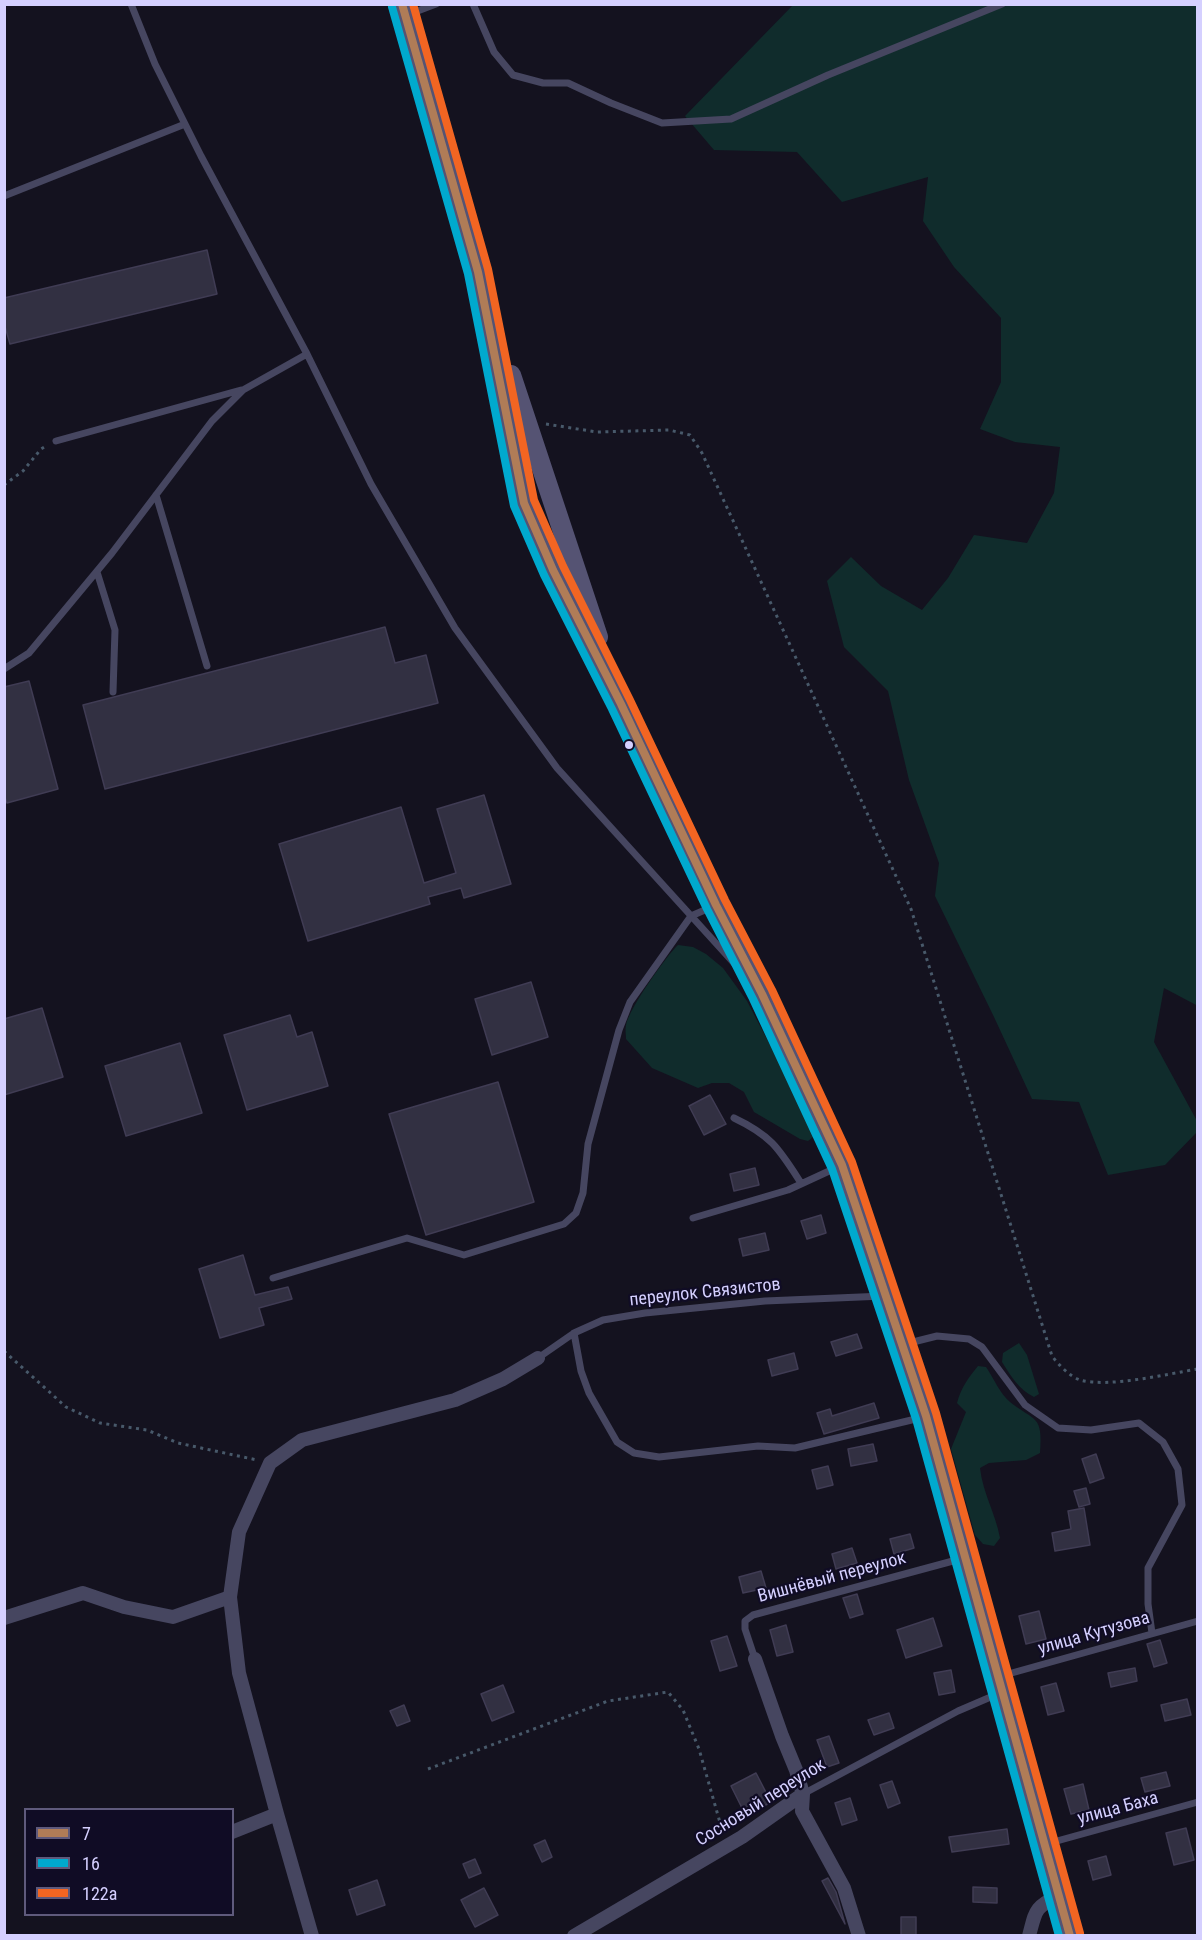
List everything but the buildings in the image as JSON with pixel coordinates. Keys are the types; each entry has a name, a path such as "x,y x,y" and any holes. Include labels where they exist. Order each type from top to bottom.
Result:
{"main road":[{"path":"403,10 478,272 621,704"},
{"path":"478,272 524,503 553,570 621,704 716,905 762,994 842,1165 926,1416 1070,1935"}],"street":[{"path":"312,1935 239,1673 230,1597 238,1532 270,1462 302,1440 455,1400 502,1379 538,1358"},
{"path":"4,1618 83,1593 124,1607 173,1617 230,1597"},
{"path":"755,1659 796,1770 803,1794 802,1811 844,1888 859,1935"},
{"name":"Сосновый переулок","path":"574,1935 727,1846 803,1794"},
{"path":"234,1831 277,1814"},
{"path":"1029,1935 1036,1910 1043,1903 1059,1895"}],"lane":[{"path":"131,4 155,64 308,354 371,484 455,628 557,768 762,994"},
{"path":"403,10 436,4"},
{"path":"473,4 494,52 513,75 543,83 568,83 662,123 731,119 828,75 1002,4"},
{"path":"4,196 185,124"},
{"path":"56,441 243,390 308,354"},
{"path":"4,669 30,653 97,572 212,421 243,390"},
{"path":"156,495 207,666"},
{"path":"97,572 115,630 113,692"},
{"path":"273,1278 406,1239 464,1255 564,1224 576,1213 583,1193 588,1144 619,1030 630,1002 691,916 716,905"},
{"path":"734,1118 755,1128 777,1146 801,1183"},
{"path":"693,1218 788,1190 842,1165"},
{"name":"переулок Связистов","path":"538,1358 574,1333 603,1320 645,1313 765,1301 887,1296"},
{"path":"574,1333 581,1371 589,1393 617,1442 634,1453 659,1457 758,1446 795,1448 926,1416"},
{"path":"903,1344 937,1336 969,1340 982,1347 1025,1405 1058,1428 1091,1430 1139,1423 1163,1442 1178,1469 1182,1505 1148,1568 1148,1604 1152,1633"},
{"name":"Вишнёвый переулок","path":"755,1659 745,1629 745,1621 753,1615 966,1557"},
{"name":"улица Кутузова","path":"1001,1684 1152,1633 1197,1621"},
{"name":"Сосновый переулок","path":"803,1794 958,1711 1001,1684"},
{"name":"улица Баха","path":"1046,1844 1197,1802"}],"path":[{"path":"523,412 550,426 597,432 669,430 690,435 702,453 911,909 1052,1356 1061,1367 1078,1379 1094,1382 1118,1381 1197,1369"},
{"path":"4,485 23,471 41,449 56,441"},
{"path":"4,1351 66,1407 100,1423 147,1430 178,1443 270,1462"},
{"path":"428,1769 608,1701 668,1692 684,1710 699,1749 727,1846"}],"green space":[{"path":"793,5 1197,5 1198,1006 1164,988 1154,1042 1197,1121 1198,1131 1165,1165 1108,1175 1079,1102 1032,1099 935,896 939,863 909,780 888,691 844,647 827,581 851,557 881,586 922,610 948,578 974,535 1027,543 1054,493 1060,447 1015,442 980,429 1001,382 1001,318 954,267 923,221 928,177 842,202 797,152 714,150 685,116"},
{"path":"678,945 693,947 706,954 723,968 747,1001 813,1127 813,1137 808,1141 800,1139 754,1112 744,1092 729,1083 712,1083 698,1088 652,1068 626,1039 626,1025 634,1007 657,971"},
{"path":"1019,1343 1027,1355 1039,1394 1034,1397 1020,1387 1002,1362 1003,1353"},
{"path":"978,1366 986,1367 1006,1399 1036,1420 1041,1440 1040,1453 1026,1460 989,1463 980,1468 1000,1538 994,1546 983,1544 975,1535 951,1449 966,1412 957,1403 965,1383"}],"transit line":[{"name":"7","path":"402,4 478,272 524,503 553,570 621,704 716,905 762,994 842,1165 926,1416 1070,1936"},
{"name":"122а","path":"413,4 488,269 534,500 563,566 630,700 725,900 772,990 852,1162 936,1413 1080,1933"},
{"name":"16","path":"392,7 468,274 514,506 544,575 753,999 832,1169 916,1419 1059,1936"}]}
